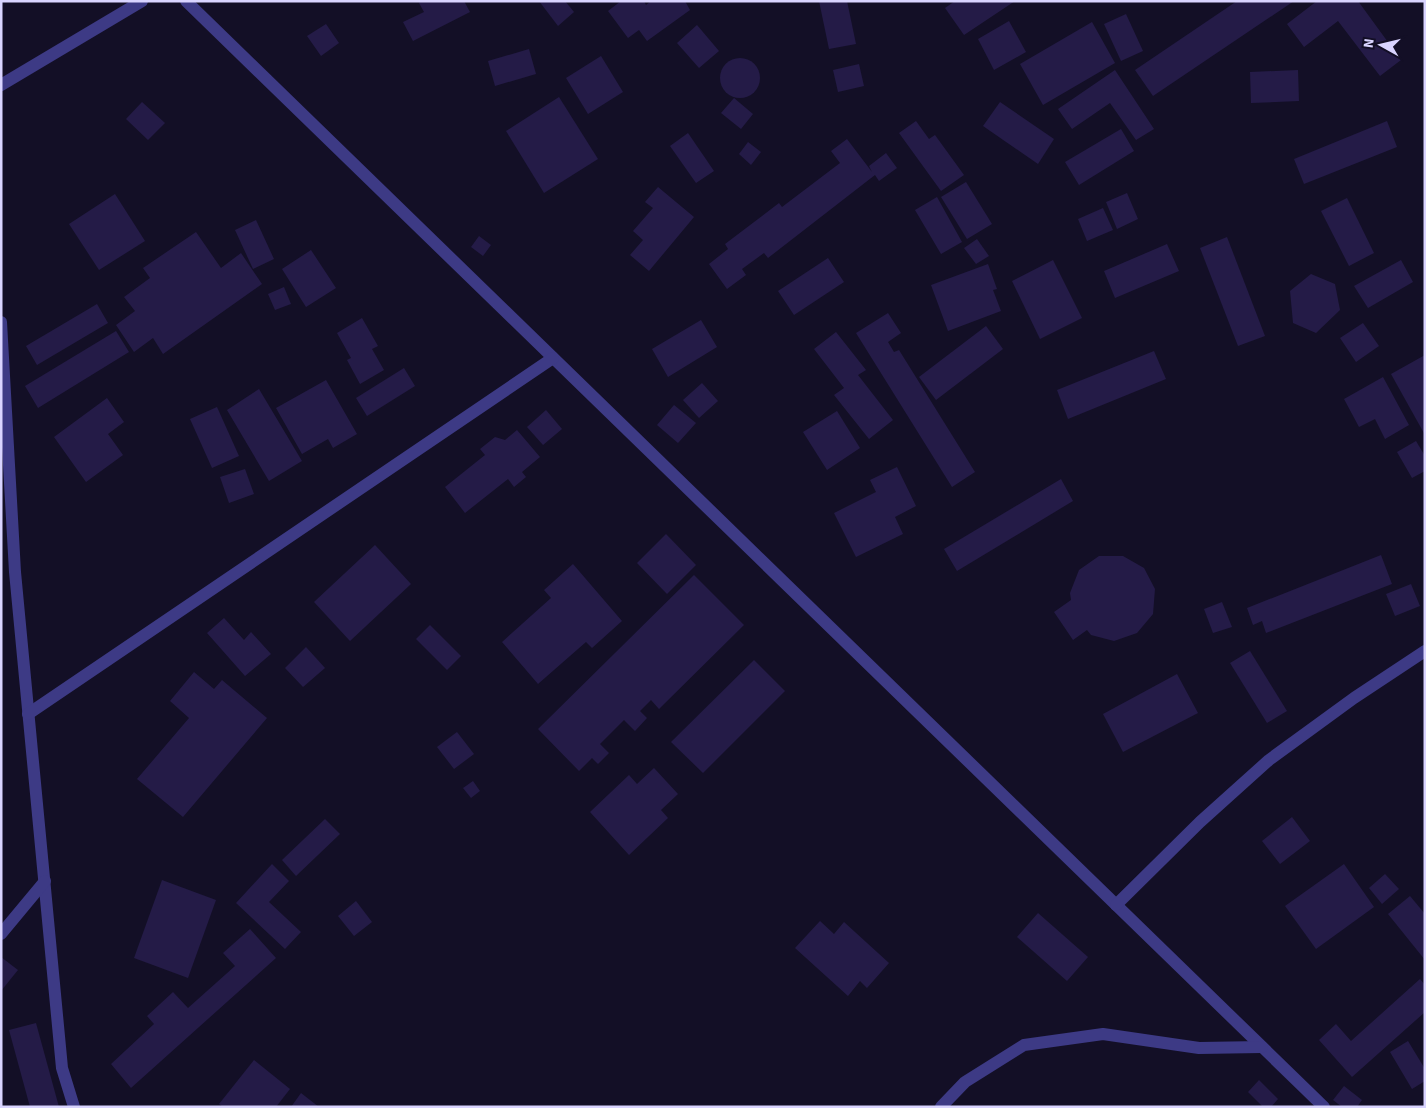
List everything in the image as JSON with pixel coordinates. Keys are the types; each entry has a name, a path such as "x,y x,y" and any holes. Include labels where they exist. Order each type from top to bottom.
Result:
{"street":[{"path":"1,85 142,1"},
{"path":"186,1 1324,1107"},
{"path":"1,322 15,572 28,714 62,1068 74,1107"},
{"path":"28,714 553,358"},
{"path":"1116,905 1200,822 1269,760 1354,698 1425,651"},
{"path":"1,934 45,881"},
{"path":"941,1107 965,1082 1024,1046 1103,1034 1199,1048 1262,1047"}],"building":[{"path":"421,1 464,1 470,12 413,41 403,22 424,12 419,3"},
{"path":"539,1 565,1 574,12 558,26"},
{"path":"621,1 644,1 646,5 651,1 685,1 690,10 647,41 639,30 628,38 608,11"},
{"path":"819,1 847,1 856,44 829,49"},
{"path":"955,1 1015,1 964,35 945,8"},
{"path":"1237,1 1294,1 1153,96 1135,70"},
{"path":"1317,1 1358,1 1401,60 1380,76 1338,21 1304,47 1287,24"},
{"path":"1126,14 1143,51 1121,61 1104,24"},
{"path":"1009,21 1026,52 994,70 978,39"},
{"path":"1092,22 1115,63 1043,105 1020,64"},
{"path":"326,24 339,43 321,56 307,36"},
{"path":"697,25 719,51 699,68 677,43"},
{"path":"529,49 536,74 495,86 488,61"},
{"path":"601,56 623,92 588,114 566,78"},
{"path":"740,58 754,64 760,78 754,92 740,98 726,92 720,78 726,64"},
{"path":"859,64 864,86 838,92 833,70"},
{"path":"1115,70 1154,129 1136,140 1110,103 1072,129 1058,109"},
{"path":"1298,70 1299,101 1251,103 1250,72"},
{"path":"559,97 598,159 544,193 506,131"},
{"path":"734,98 753,114 741,129 721,113"},
{"path":"142,102 165,123 148,140 126,119"},
{"path":"1000,102 1054,139 1038,164 983,126"},
{"path":"916,121 929,139 935,135 964,175 941,191 899,133"},
{"path":"1387,121 1397,147 1304,184 1294,159"},
{"path":"1121,129 1134,151 1079,185 1065,162"},
{"path":"688,133 714,171 696,183 670,146"},
{"path":"847,139 872,172 869,166 886,153 897,168 879,181 875,175 768,258 764,253 742,269 746,275 727,289 709,264 728,249 725,244 779,203 782,207 840,163 831,151"},
{"path":"748,142 761,152 751,165 739,154"},
{"path":"966,182 992,224 967,239 941,197"},
{"path":"658,187 694,217 649,271 630,255 643,240 633,231 653,208 645,202"},
{"path":"1127,193 1138,219 1117,229 1106,202"},
{"path":"115,194 145,241 99,270 69,224"},
{"path":"937,197 962,242 941,254 915,210"},
{"path":"1347,198 1374,253 1349,266 1321,211"},
{"path":"1103,208 1113,230 1087,241 1078,219"},
{"path":"256,220 274,259 253,269 235,230"},
{"path":"196,232 221,268 241,253 262,284 163,354 153,338 134,352 116,325 135,311 124,297 150,278 143,268"},
{"path":"479,236 491,245 483,256 471,247"},
{"path":"1227,237 1265,336 1238,346 1200,248"},
{"path":"977,239 989,256 976,264 964,248"},
{"path":"1167,244 1179,271 1115,298 1104,271"},
{"path":"311,250 336,288 306,307 282,269"},
{"path":"828,258 844,282 794,315 778,291"},
{"path":"1053,260 1082,318 1040,339 1012,281"},
{"path":"1401,260 1413,282 1368,308 1354,286"},
{"path":"988,264 997,289 993,290 1001,311 948,331 931,285"},
{"path":"1311,274 1335,284 1340,310 1316,333 1293,323 1290,291"},
{"path":"284,287 291,304 275,310 268,294"},
{"path":"97,304 108,323 37,365 26,346"},
{"path":"888,313 901,333 888,342 894,352 899,350 975,472 952,487 856,333"},
{"path":"362,318 378,346 372,349 384,370 360,384 347,360 351,358 337,333"},
{"path":"701,320 717,347 668,377 652,349"},
{"path":"1363,323 1379,346 1356,362 1340,338"},
{"path":"986,326 1003,349 936,400 919,377"},
{"path":"116,331 129,352 38,408 25,386"},
{"path":"836,332 866,370 858,375 893,420 869,439 834,395 844,388 814,349"},
{"path":"1154,351 1166,379 1068,419 1057,390"},
{"path":"1425,355 1425,435 1391,374"},
{"path":"404,368 415,386 367,416 356,398"},
{"path":"1383,377 1409,425 1385,439 1375,419 1359,427 1344,399"},
{"path":"326,380 357,434 333,448 328,439 302,454 276,408"},
{"path":"702,383 718,401 699,418 683,400"},
{"path":"259,389 302,461 269,481 227,410"},
{"path":"107,398 124,422 108,434 123,455 86,482 54,437"},
{"path":"674,405 696,423 678,443 657,425"},
{"path":"217,407 239,456 212,468 190,419"},
{"path":"546,410 562,429 543,445 527,427"},
{"path":"837,411 860,448 827,470 803,432"},
{"path":"517,430 540,457 522,472 526,477 514,487 508,479 465,513 445,487 485,455 480,449 495,437 505,440"},
{"path":"1416,441 1425,456 1425,471 1412,478 1397,452"},
{"path":"897,467 916,506 895,517 903,534 856,557 834,513 876,492 870,480"},
{"path":"245,469 254,494 229,503 220,477"},
{"path":"1061,479 1073,501 957,571 944,549"},
{"path":"666,534 696,565 667,594 637,563"},
{"path":"375,545 411,584 350,641 314,602"},
{"path":"1381,555 1392,584 1266,633 1262,621 1253,625 1247,608"},
{"path":"1099,556 1123,556 1144,568 1155,589 1153,614 1137,633 1114,641 1091,635 1087,630 1073,640 1054,612 1071,600 1070,593 1079,570"},
{"path":"573,564 622,621 592,648 586,642 538,684 502,642 551,598 544,590"},
{"path":"694,575 744,625 659,709 651,700 640,711 647,718 635,731 624,720 600,744 609,753 598,764 592,758 579,771 538,729"},
{"path":"1411,584 1420,606 1395,616 1386,594"},
{"path":"1222,602 1232,627 1213,633 1204,609"},
{"path":"224,618 244,640 251,632 271,654 245,676 207,633"},
{"path":"430,625 461,656 447,670 416,639"},
{"path":"306,647 325,668 303,687 285,668"},
{"path":"1250,651 1287,711 1267,723 1230,663"},
{"path":"754,660 785,691 703,773 671,742"},
{"path":"194,672 214,689 222,680 267,718 183,817 137,779 189,718 170,701"},
{"path":"1177,674 1198,713 1123,752 1103,714"},
{"path":"457,732 474,754 454,769 437,747"},
{"path":"654,768 678,794 661,810 668,818 629,855 590,812 629,775 637,784"},
{"path":"473,781 480,791 471,798 463,788"},
{"path":"1292,817 1310,841 1280,864 1262,841"},
{"path":"325,819 340,834 296,876 282,860"},
{"path":"272,864 289,881 269,902 301,932 285,949 236,903"},
{"path":"1344,864 1374,907 1316,949 1285,906"},
{"path":"1385,874 1399,889 1382,904 1369,888"},
{"path":"162,880 216,900 188,978 134,958"},
{"path":"1410,896 1425,914 1425,960 1388,914"},
{"path":"356,901 372,922 354,936 338,916"},
{"path":"1038,913 1088,957 1067,981 1017,937"},
{"path":"820,921 834,934 844,922 889,963 867,988 860,981 848,996 795,948"},
{"path":"250,929 276,958 131,1088 111,1064 154,1024 147,1016 173,992 188,1008 235,966 223,953"},
{"path":"1,957 18,970 1,991"},
{"path":"1420,979 1425,985 1425,1012 1352,1077 1319,1040 1336,1024 1351,1041"},
{"path":"36,1023 59,1107 30,1107 9,1030"},
{"path":"1408,1041 1425,1069 1425,1081 1412,1089 1390,1052"},
{"path":"254,1060 290,1089 276,1107 223,1107 219,1104"},
{"path":"1259,1080 1278,1099 1271,1107 1263,1107 1248,1092"},
{"path":"1344,1086 1362,1100 1357,1107 1342,1107 1333,1100"},
{"path":"301,1093 319,1107 291,1107"}]}
